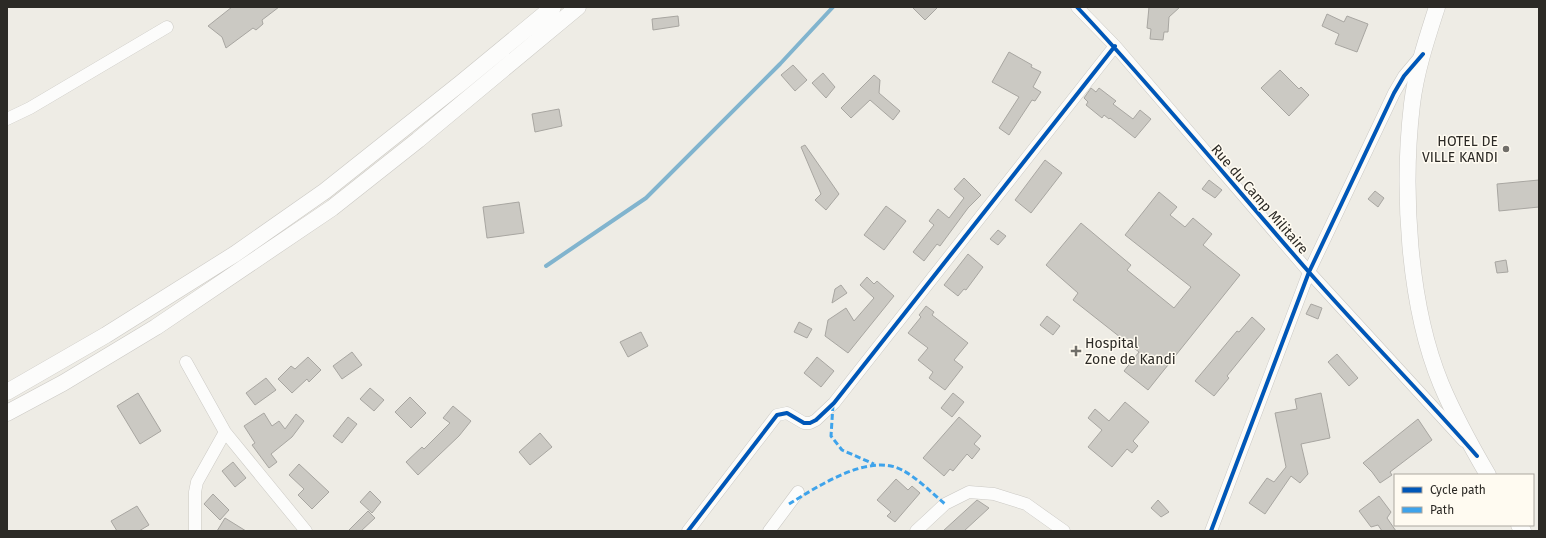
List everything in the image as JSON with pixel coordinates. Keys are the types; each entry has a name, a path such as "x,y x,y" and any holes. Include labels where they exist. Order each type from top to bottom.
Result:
{"main road":[{"path":"7,392 106,335 229,258 325,191 461,83 553,7"},
{"path":"7,413 62,383 156,327 332,208 418,140 578,7"},
{"path":"1437,7 1423,54 1412,103 1408,187 1414,268 1421,312 1430,350 1441,383 1487,474"}],"street":[{"name":"Rue du Camp Militaire","path":"1077,7 1114,46 1309,272 1477,456"},
{"path":"7,119 30,108 167,26"},
{"path":"688,531 777,415 787,413 804,422 810,423 816,420 834,402 1114,46"},
{"path":"1211,531 1309,272 1394,92 1404,76 1423,54"},
{"path":"186,362 225,432 306,531"},
{"path":"195,531 195,492 197,482 225,432"},
{"path":"769,531 798,492"},
{"path":"916,531 945,504 969,492 994,494 1026,504 1064,531"}],"building":[{"path":"232,7 279,7 262,20 263,24 256,30 253,28 226,48 222,37 208,26"},
{"path":"912,7 938,7 925,20"},
{"path":"1149,7 1180,7 1169,17 1168,32 1164,32 1163,40 1150,39 1151,29 1147,28"},
{"path":"1327,14 1344,22 1347,16 1368,24 1357,52 1335,44 1339,34 1322,26"},
{"path":"678,16 679,26 653,30 652,19"},
{"path":"1009,52 1041,72 1033,87 1041,92 1035,101 1032,100 1009,135 999,128 1019,97 992,82"},
{"path":"793,65 807,80 795,91 781,75"},
{"path":"1280,70 1299,89 1301,87 1309,95 1289,116 1261,88"},
{"path":"823,73 835,87 826,98 812,83"},
{"path":"874,75 880,80 879,93 900,111 893,120 870,100 851,118 841,108"},
{"path":"1091,88 1096,92 1099,88 1116,101 1113,104 1133,119 1140,110 1151,119 1135,138 1110,118 1109,119 1104,115 1102,118 1086,105 1088,102 1084,98"},
{"path":"559,109 562,126 535,132 532,114"},
{"path":"805,145 839,194 826,210 815,200 821,194 801,147"},
{"path":"1045,160 1062,173 1031,213 1015,200"},
{"path":"964,178 981,195 968,208 940,246 937,244 924,261 913,252 934,225 929,221 938,209 949,218 964,198 954,189"},
{"path":"1209,180 1222,190 1215,198 1202,189"},
{"path":"1539,180 1539,207 1499,211 1497,184"},
{"path":"1375,191 1384,198 1378,207 1368,199"},
{"path":"1159,192 1177,207 1170,215 1185,227 1193,218 1212,234 1203,245 1240,275 1148,390 1124,371 1139,352 1073,300 1078,293 1046,265 1081,223 1131,265 1127,270 1174,308 1191,287 1125,235"},
{"path":"519,202 524,233 487,238 483,207"},
{"path":"886,206 906,221 884,250 864,235"},
{"path":"998,230 1006,236 998,245 990,239"},
{"path":"968,254 983,267 966,290 964,289 958,296 944,285"},
{"path":"1506,260 1508,272 1497,273 1495,262"},
{"path":"867,277 874,284 877,281 894,296 848,353 825,336 828,320 846,308 854,321 874,298 860,285"},
{"path":"841,285 847,293 832,303 835,289"},
{"path":"1311,304 1322,308 1318,319 1306,314"},
{"path":"926,306 934,312 932,315 968,343 954,360 963,367 945,390 929,378 933,372 918,360 928,348 908,333 921,317 919,315"},
{"path":"1047,316 1060,326 1053,335 1040,325"},
{"path":"1252,317 1265,329 1227,376 1229,378 1214,396 1195,381 1237,331 1239,332"},
{"path":"799,322 812,329 807,338 794,332"},
{"path":"641,332 648,346 628,357 620,342"},
{"path":"352,352 362,365 342,379 333,366"},
{"path":"1337,354 1358,378 1349,386 1328,362"},
{"path":"308,357 321,370 309,382 307,379 292,393 278,379 291,366 295,369"},
{"path":"817,357 834,371 821,387 804,373"},
{"path":"266,378 276,390 255,405 246,393"},
{"path":"370,388 384,400 374,411 360,399"},
{"path":"138,393 161,431 140,444 117,406"},
{"path":"953,393 964,402 952,417 941,408"},
{"path":"1321,393 1330,438 1301,444 1308,474 1300,483 1291,476 1265,514 1249,503 1267,478 1274,482 1286,467 1275,413 1297,409 1295,399"},
{"path":"410,397 426,413 411,428 395,412"},
{"path":"1125,402 1149,422 1133,441 1138,446 1132,453 1127,449 1112,467 1088,447 1102,430 1088,418 1095,409 1109,421"},
{"path":"453,406 471,421 459,436 418,475 406,462 422,447 424,449 450,423 443,418"},
{"path":"264,413 272,426 279,421 285,429 296,414 304,421 292,437 271,454 277,462 269,468 252,445 255,443 244,426"},
{"path":"348,417 357,424 342,443 333,436"},
{"path":"959,417 981,436 974,444 980,449 972,459 967,454 953,471 950,469 944,476 923,458"},
{"path":"1418,419 1432,440 1390,472 1392,475 1380,483 1363,463"},
{"path":"540,433 552,447 530,465 519,452"},
{"path":"233,462 246,478 235,487 222,471"},
{"path":"299,464 329,492 312,509 298,495 304,489 289,475"},
{"path":"896,479 908,490 912,486 920,493 895,522 887,516 891,512 877,500"},
{"path":"370,491 381,502 372,513 360,502"},
{"path":"213,494 229,510 220,520 204,504"},
{"path":"1379,496 1391,512 1387,518 1396,531 1382,531 1378,525 1371,527 1359,511"},
{"path":"977,500 989,508 964,531 943,531"},
{"path":"1158,500 1169,512 1161,517 1151,508"},
{"path":"137,506 149,525 139,531 117,531 111,521"},
{"path":"368,511 375,518 361,531 348,531"},
{"path":"225,518 246,531 217,531"}],"waterway":[{"path":"546,266 646,198 780,64 833,7"}],"marked path":[{"path":"833,405 831,436 842,450 874,464"},
{"path":"789,504 828,481 859,468 874,465 889,466 902,470 918,481 945,504"}],"cycle path":[{"path":"1077,7 1165,105 1279,238 1477,456"},
{"path":"688,531 777,415 787,413 804,423 810,423 816,420 834,403 1115,46"},
{"path":"1211,531 1309,272 1394,93 1404,76 1423,54"}],"place":[{"name":"HOTEL DE VILLE KANDI","path":"1506,149"},
{"name":"Hospital Zone de Kandi","path":"1076,351"}]}
